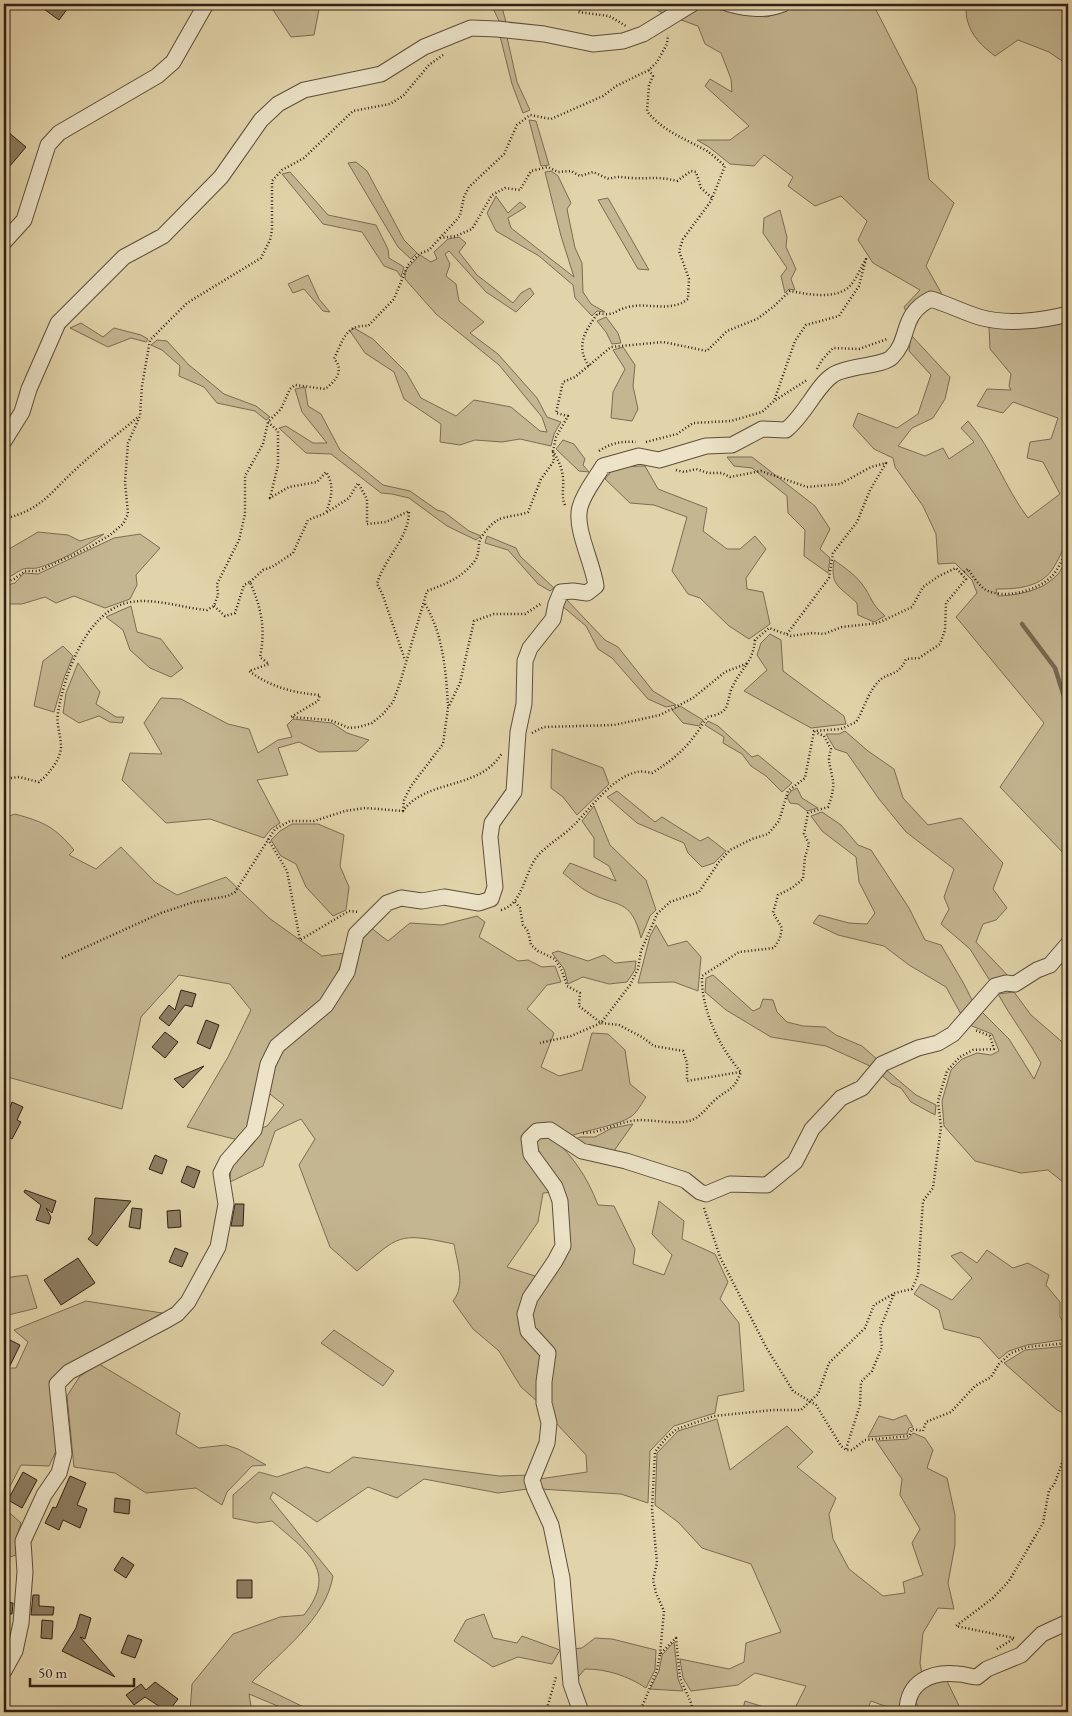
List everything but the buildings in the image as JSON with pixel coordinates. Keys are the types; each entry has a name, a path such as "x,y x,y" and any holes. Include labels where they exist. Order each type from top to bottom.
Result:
{"street":[{"path":"4,242 24,220 48,145 59,133 157,76 173,62 206,4"},
{"path":"4,441 22,412 29,389 58,323 124,257 163,236 221,177 261,120 278,104 304,90 381,74 424,47 470,28 497,28 544,34 593,44 623,41 643,34 692,4"},
{"path":"729,4 757,10 783,4"},
{"path":"4,1671 15,1651 21,1623 25,1572 23,1541 44,1495 60,1473 64,1454 57,1384 69,1372 177,1314 188,1302 218,1248 226,1204 221,1173 227,1162 254,1130 268,1064 277,1046 326,1005 347,972 356,934 370,918 387,903 401,898 422,901 444,897 479,903 491,899 495,887 490,837 492,824 514,792 511,748 524,704 525,661 530,648 553,620 556,604 561,592 573,591 587,594 596,586 594,570 580,527 580,508 604,466 639,456 659,460 706,446 732,445 762,429 786,430 799,420 834,374 891,359 898,349 918,305 931,299 980,317 1001,320 1033,320 1068,314"},
{"path":"581,1712 571,1684 562,1578 552,1526 534,1490 532,1480 547,1443 548,1423 544,1403 544,1382 548,1353 528,1331 525,1314 530,1298 556,1261 563,1246 558,1194 531,1154 529,1139 536,1130 550,1130 582,1152 626,1161 685,1180 700,1192 706,1194 730,1184 767,1185 795,1162 812,1129 841,1098 862,1088 882,1064 918,1048 938,1043 953,1034 995,986 1006,983 1016,984 1037,970 1050,965 1068,944"},
{"path":"907,1712 910,1695 916,1684 922,1679 931,1676 959,1674 977,1677 987,1669 1021,1655 1042,1634 1068,1622"}],"path":[{"path":"584,4 578,12 609,16 643,34"},
{"path":"4,779 19,777 39,782 51,770 61,748 58,733 58,714 68,679 81,645 93,627 108,611 130,602 146,601 207,610 214,606 218,595 217,584 240,540 245,514 245,476 263,444 268,422 281,409 290,389 296,385 325,389 334,383 339,372 338,364 334,359 349,329 358,325 368,326 377,319 394,299 408,265 419,254 429,250 460,216 464,197 469,187 504,154 517,125 530,114 551,119 603,96 616,86 649,70 657,62 667,44 669,35 660,23"},
{"path":"4,583 25,571 38,571 86,549 110,535 123,524 128,514 125,482 128,443 140,416 142,386 150,340 187,303 261,258 272,230 272,181 282,170 304,158 353,111 390,104 403,96 429,65 441,59 446,51"},
{"path":"589,366 580,351 582,343 598,313 610,316 628,307 680,306 688,299 689,279 679,251 683,239 700,218 712,198 726,166 707,151 688,142 654,121 647,111 649,85 653,76 649,70"},
{"path":"439,238 456,236 472,229 492,195 505,188 520,190 531,171 548,167 558,172 570,171 580,176 593,172 609,179 618,175 632,178 660,176 677,181 690,171 696,172 701,188 712,198"},
{"path":"250,582 261,608 264,640 260,656 268,664 249,671 271,685 290,691 320,695 318,701 291,717 330,720 349,728 359,728 372,723 393,702 425,604 427,590 449,583 476,558 480,541 499,518 518,517 528,512 541,479 554,461 553,451 556,437 568,416 556,413 563,382 575,377 611,347 663,342 707,351 727,331 757,318 790,292 816,294 840,292 850,286 866,259 859,286 839,316 806,325 795,341 774,401"},
{"path":"815,373 822,360 833,348 859,349 903,335"},
{"path":"597,452 609,445 625,441 646,442 661,440 677,434 694,423 731,421 762,412 774,401 808,379"},
{"path":"4,520 26,513 41,505 75,470 140,416"},
{"path":"268,422 278,430 278,465 270,498 290,487 317,482 326,472 332,486 331,498 326,513"},
{"path":"553,451 560,463 563,500 572,518 580,527"},
{"path":"659,460 668,468 684,472 696,469 722,473 730,477 761,471 806,487 840,484 871,467 886,463 870,490 856,522 833,553 829,578 787,634"},
{"path":"214,606 224,616 235,613 244,585 264,570 294,553 308,520 326,513 349,498 358,483 367,499 367,524 386,522 409,511 409,521 404,534 380,573 377,584 406,660"},
{"path":"961,574 968,569 984,589 996,593 1034,588 1054,574 1068,546"},
{"path":"499,910 508,908 515,902 536,858 574,825 593,803 625,776 638,771 652,773 677,757 696,736 707,718 722,712 728,705 735,680 750,663 754,652 755,640 769,628 787,634 824,634 842,628 878,623 912,607 923,587 938,576 956,568 966,580 946,603 945,630 940,644 919,658 906,659 902,669 879,681 869,692 856,722 841,729 814,731"},
{"path":"448,708 460,684 474,621 494,614 525,614 561,592"},
{"path":"402,811 410,786 443,744 448,708 446,672 440,642 434,618 425,604"},
{"path":"402,811 411,800 426,792 439,790 484,773 511,748 544,727 614,725 660,715 693,698 725,672 750,663"},
{"path":"540,1043 571,1036 601,1023 630,985 638,969 646,937 657,914 670,902 699,892 719,862 730,850 752,839 768,834 779,821 788,791 805,778 814,731"},
{"path":"741,1072 730,1059 708,1014 702,993 702,976 739,952 774,948 780,938 782,928 774,913 778,895 792,888 803,879 805,857 809,844 804,834 808,813 828,807 833,792 832,776 827,760 831,749 824,736 814,731"},
{"path":"62,958 161,913 194,902 228,896 235,892 275,829 290,821 314,821 345,811 365,808 402,811"},
{"path":"268,839 287,871 300,940 349,912 362,912 370,918"},
{"path":"515,902 520,908 523,924 528,931 531,945 538,952 555,958 567,986 580,993 579,1006 601,1023 619,1025 642,1037 654,1046 683,1051 687,1063 687,1081 741,1072"},
{"path":"640,1712 657,1670 664,1611 654,1580 657,1549 652,1509 655,1452 667,1437 678,1429 714,1416 773,1410 801,1410 818,1394 829,1363 864,1328 874,1305 895,1293 912,1289 918,1275 923,1201 933,1188 941,1127 938,1101 947,1071 960,1057 973,1050 994,1049 990,1036 960,1026"},
{"path":"568,1141 581,1134 595,1133 634,1120 671,1122 695,1119 717,1099 735,1087 741,1072"},
{"path":"700,1192 720,1257 766,1347 793,1391 816,1405 841,1446 846,1450 852,1450 865,1440 909,1436 912,1429 923,1431 926,1422 951,1412 975,1386 991,1377 999,1364 1011,1353 1027,1347 1068,1343"},
{"path":"846,1450 860,1404 861,1382 872,1371 882,1347 880,1329 895,1293"},
{"path":"1014,1638 956,1626 994,1598 1009,1581 1043,1523 1049,1490 1054,1485 1064,1458 1068,1455"},
{"path":"660,1654 676,1638 680,1678 692,1705 691,1712"}],"shaded area":[{"path":"269,4 320,4 314,35 291,37"},
{"path":"491,4 501,4 506,22 499,21"},
{"path":"648,4 674,4 675,7 662,13"},
{"path":"804,4 873,4 916,88 929,179 954,203 926,266 943,296 907,313 904,307 920,290 873,263 858,240 867,221 841,196 815,206 788,186 793,177 764,155 754,166 730,164 697,140 730,140 749,126 705,86 710,79 732,92 731,79 721,53 705,44 698,26 681,20 699,9 715,9 767,17"},
{"path":"964,4 1059,4 1068,10 1068,65 1049,52 1018,40 995,56 974,36 966,17"},
{"path":"500,36 507,37 517,82 530,110 523,113 512,84"},
{"path":"529,120 536,121 549,165 541,166"},
{"path":"356,162 367,171 404,240 417,253 411,259 398,247 348,163"},
{"path":"551,171 558,176 571,203 567,209 575,248 582,263 583,292 591,304 605,312 597,311 592,316 575,298 573,285 539,256 496,231 487,213 496,196 508,213 520,202 526,207 508,218 511,228 574,277 561,236 545,172"},
{"path":"290,172 328,215 376,225 388,249 389,258 404,267 401,277 397,271 384,266 362,232 323,224 282,174"},
{"path":"608,198 649,270 638,269 598,200"},
{"path":"780,210 787,237 786,247 796,269 791,279 795,290 789,289 785,293 781,276 787,268 763,233 764,218"},
{"path":"459,237 466,243 459,252 477,275 513,303 521,293 530,288 534,294 516,312 486,292 449,251 445,254 450,264 446,276 456,284 459,301 484,322 470,333 498,354 537,398 547,417 561,422 554,434 551,446 520,439 502,442 475,440 460,445 440,442 441,424 404,399 394,372 365,353 350,331 354,328 373,339 406,372 421,398 456,416 474,400 511,407 540,431 547,432 542,417 499,365 436,314 405,279 405,271 420,255 431,262 437,259 434,252 448,239"},
{"path":"308,275 319,299 330,312 323,311 304,289 293,293 288,284"},
{"path":"606,317 618,333 621,343 612,344 606,332 597,321"},
{"path":"1068,321 1068,540 1050,573 1037,583 1029,586 996,589 998,596 1014,595 1044,585 1057,575 1068,554 1068,858 1000,787 1044,723 956,617 977,593 972,580 955,563 938,564 936,534 923,506 895,467 893,458 874,449 853,426 858,413 897,428 918,414 931,375 909,351 911,335 950,377 945,399 933,418 912,428 898,446 925,456 943,448 949,459 974,442 961,428 968,421 985,444 1012,494 1028,518 1060,494 1043,462 1027,458 1030,442 1051,439 1058,418 1013,402 1003,413 977,406 987,389 1011,390 1009,386 1011,374 990,349 989,326"},
{"path":"81,323 103,337 114,328 141,335 148,339 146,342 131,338 108,347 70,328"},
{"path":"157,340 167,341 189,365 224,394 256,406 270,417 266,420 255,411 217,403 204,387 179,376 180,366 162,350 151,345"},
{"path":"623,347 635,365 633,386 638,409 632,421 611,418 613,392 625,369 613,350"},
{"path":"305,387 308,406 321,414 340,450 383,485 410,491 437,510 444,512 469,531 481,536 476,540 447,526 409,498 381,493 331,454 306,453 279,428 286,426 313,443 327,443 302,412 295,389"},
{"path":"563,440 574,444 585,459 583,465 589,472 579,471 556,449"},
{"path":"727,457 752,457 815,506 830,529 820,549 830,558 828,573 804,556 805,530 788,513 787,496 752,468 734,466"},
{"path":"645,466 658,489 707,508 703,531 727,549 740,549 755,536 766,549 746,578 747,589 763,592 770,624 749,639 729,626 700,598 688,594 672,571 687,517 654,505 630,503 605,479 615,467"},
{"path":"38,532 68,535 80,541 104,534 63,558 37,568 23,569 4,579 4,552"},
{"path":"140,534 160,548 136,575 137,585 130,599 105,608 74,596 56,603 45,597 22,604 4,604 4,586 15,583 24,573 38,574 114,538"},
{"path":"487,536 516,548 520,556 554,588 550,591 538,584 508,550 485,543"},
{"path":"834,560 859,580 876,607 885,616 874,622 858,615 857,603 835,581 833,575"},
{"path":"566,599 605,640 618,647 653,691 676,705 666,707 648,699 612,658 598,649 586,626 561,605"},
{"path":"131,606 137,632 161,639 183,668 171,677 150,668 130,650 123,630 106,617"},
{"path":"770,634 781,640 783,671 844,716 846,724 811,728 744,691 767,670 757,655 761,643"},
{"path":"63,646 73,656 54,712 34,706 43,661"},
{"path":"78,663 100,692 96,704 116,717 124,717 122,723 110,722 99,716 79,723 63,713 66,693"},
{"path":"161,698 181,699 228,724 249,729 258,753 278,740 292,737 287,725 293,719 332,723 347,733 369,740 357,751 319,752 299,742 278,748 288,775 257,780 280,823 271,829 264,838 210,819 166,823 122,780 130,753 162,754 144,723"},
{"path":"680,706 703,720 699,726 683,723 672,710"},
{"path":"708,721 718,726 752,757 758,755 792,783 782,792 766,776 751,766 742,754 723,743 724,737 705,725"},
{"path":"845,731 868,751 894,769 903,798 928,825 961,818 1003,863 993,889 1007,908 996,920 983,924 976,942 1012,980 992,984 970,949 941,924 949,909 944,897 954,869 906,832 879,799 847,753 835,749 826,734 839,734"},
{"path":"552,749 603,768 609,784 577,815 563,797 551,788"},
{"path":"797,788 802,798 818,808 807,811 798,804 790,803 787,797 791,791"},
{"path":"617,791 655,822 662,817 700,841 708,837 726,851 714,863 702,867 688,853 684,843 637,823 607,797"},
{"path":"594,806 610,845 646,880 656,910 650,916 641,938 633,916 627,910 622,906 588,892 563,873 570,863 616,881 609,866 594,857 594,838 582,821"},
{"path":"822,812 841,825 858,845 871,850 909,908 925,940 941,945 973,1002 962,1016 946,987 909,965 884,946 838,935 813,923 819,915 849,923 867,924 875,913 859,882 856,857 822,831 811,816"},
{"path":"15,814 48,826 74,850 69,855 96,869 121,847 155,882 177,895 226,877 269,918 322,956 345,953 338,972 321,1001 278,1038 249,1126 238,1140 187,1127 228,1057 251,1010 230,984 179,975 141,1017 122,1109 4,1076 4,818"},
{"path":"292,824 318,824 344,835 340,866 349,887 346,910 333,916 306,887 296,864 281,856 271,840 280,831"},
{"path":"477,916 485,922 479,937 518,961 528,960 542,967 555,966 561,982 547,985 527,1009 554,1033 541,1067 559,1076 582,1070 592,1033 608,1034 625,1050 630,1084 646,1097 632,1116 618,1123 568,1137 550,1127 526,1138 555,1192 543,1193 538,1222 507,1267 538,1277 526,1297 541,1352 538,1402 521,1387 499,1351 473,1329 453,1301 457,1295 460,1281 454,1244 421,1238 400,1240 382,1250 357,1271 330,1247 299,1165 315,1139 301,1119 275,1131 263,1166 230,1182 231,1164 259,1129 267,1126 284,1105 266,1091 279,1050 319,1018 360,937 370,927 388,941 410,923 442,925"},
{"path":"656,925 668,946 687,941 701,957 698,991 674,982 638,983 650,936"},
{"path":"558,951 588,961 604,955 615,963 636,961 635,970 627,982 609,984 583,977 568,984 564,969 552,953"},
{"path":"713,975 753,1011 760,1008 763,999 773,1000 777,1012 787,1022 803,1026 825,1027 836,1035 862,1046 878,1060 870,1066 826,1046 771,1037 726,1010 705,992 706,978"},
{"path":"1014,992 1031,1015 1068,1047 1066,1065 1068,1067 1068,1186 1048,1170 1021,1173 975,1161 944,1126 942,1101 951,1070 962,1059 977,1053 991,1055 999,1051 992,1034 967,1024 980,1010 1009,1039 1034,1079 1041,1063 998,994"},
{"path":"885,1069 916,1095 936,1105 935,1115 911,1102 901,1088 892,1084 878,1072"},
{"path":"633,1124 611,1155 572,1141 580,1137 595,1137 612,1128"},
{"path":"549,1134 578,1166 598,1205 614,1206 635,1249 633,1264 664,1275 672,1255 652,1234 659,1201 684,1221 682,1239 715,1254 728,1282 720,1299 739,1323 744,1391 718,1396 715,1413 674,1426 650,1451 648,1503 621,1494 540,1489 539,1479 587,1472 586,1455 556,1423 550,1401 549,1379 529,1314 567,1239 535,1149 538,1137"},
{"path":"987,1250 1013,1268 1028,1263 1049,1275 1046,1285 1060,1302 1060,1317 1068,1329 1068,1339 1027,1345 1009,1351 999,1359 980,1338 944,1329 939,1310 914,1294 921,1284 952,1300 972,1278 951,1256 961,1252 977,1263"},
{"path":"27,1275 37,1308 4,1316 4,1278"},
{"path":"86,1301 162,1313 55,1375 50,1386 57,1449 49,1466 21,1465 4,1498 6,1403 4,1402 4,1368 16,1368 28,1342 14,1330"},
{"path":"334,1330 394,1371 383,1386 321,1343"},
{"path":"1068,1346 1068,1415 1057,1410 1004,1363 1025,1350"},
{"path":"99,1364 180,1413 176,1434 199,1448 226,1445 238,1449 266,1465 252,1466 227,1492 222,1505 196,1488 146,1493 115,1473 74,1467 67,1396 80,1376"},
{"path":"906,1415 913,1427 909,1428 907,1434 868,1437 879,1416 893,1420"},
{"path":"717,1419 730,1470 787,1426 813,1452 797,1467 836,1498 829,1514 833,1539 849,1569 883,1596 905,1593 903,1582 923,1575 912,1543 920,1529 900,1495 902,1479 876,1441 908,1439 913,1433 925,1438 933,1450 927,1468 947,1478 955,1515 955,1545 948,1583 954,1609 938,1608 923,1633 920,1663 922,1674 901,1712 871,1701 866,1712 742,1712 745,1701 770,1709 795,1708 806,1686 755,1673 738,1685 691,1691 683,1678 680,1659 729,1669 744,1662 746,1643 781,1632 751,1564 702,1548 678,1522 655,1505 657,1453 678,1431"},
{"path":"353,1457 499,1476 530,1475 528,1489 498,1493 424,1479 397,1498 368,1487 317,1522 273,1492 270,1498 333,1576 329,1592 312,1620 301,1634 252,1682 314,1712 292,1712 249,1694 252,1712 190,1712 192,1684 233,1634 280,1617 304,1615 314,1599 319,1586 318,1573 314,1562 296,1542 272,1521 257,1523 233,1518 233,1495 259,1472 277,1477 306,1467 329,1473"},
{"path":"4,1508 21,1523 16,1539 16,1555 4,1559"},
{"path":"484,1614 493,1638 517,1643 522,1636 560,1650 552,1664 518,1657 493,1667 454,1641 466,1620"},
{"path":"595,1638 612,1639 656,1650 655,1670 646,1688 617,1674 593,1669 585,1669 574,1682 571,1649 582,1648"},
{"path":"674,1642 678,1679 683,1691 650,1689 659,1671 662,1655"},
{"path":"946,1679 962,1712 921,1712 916,1703 921,1688"}],"waterway":[{"path":"1022,624 1055,668 1068,709"}]}
